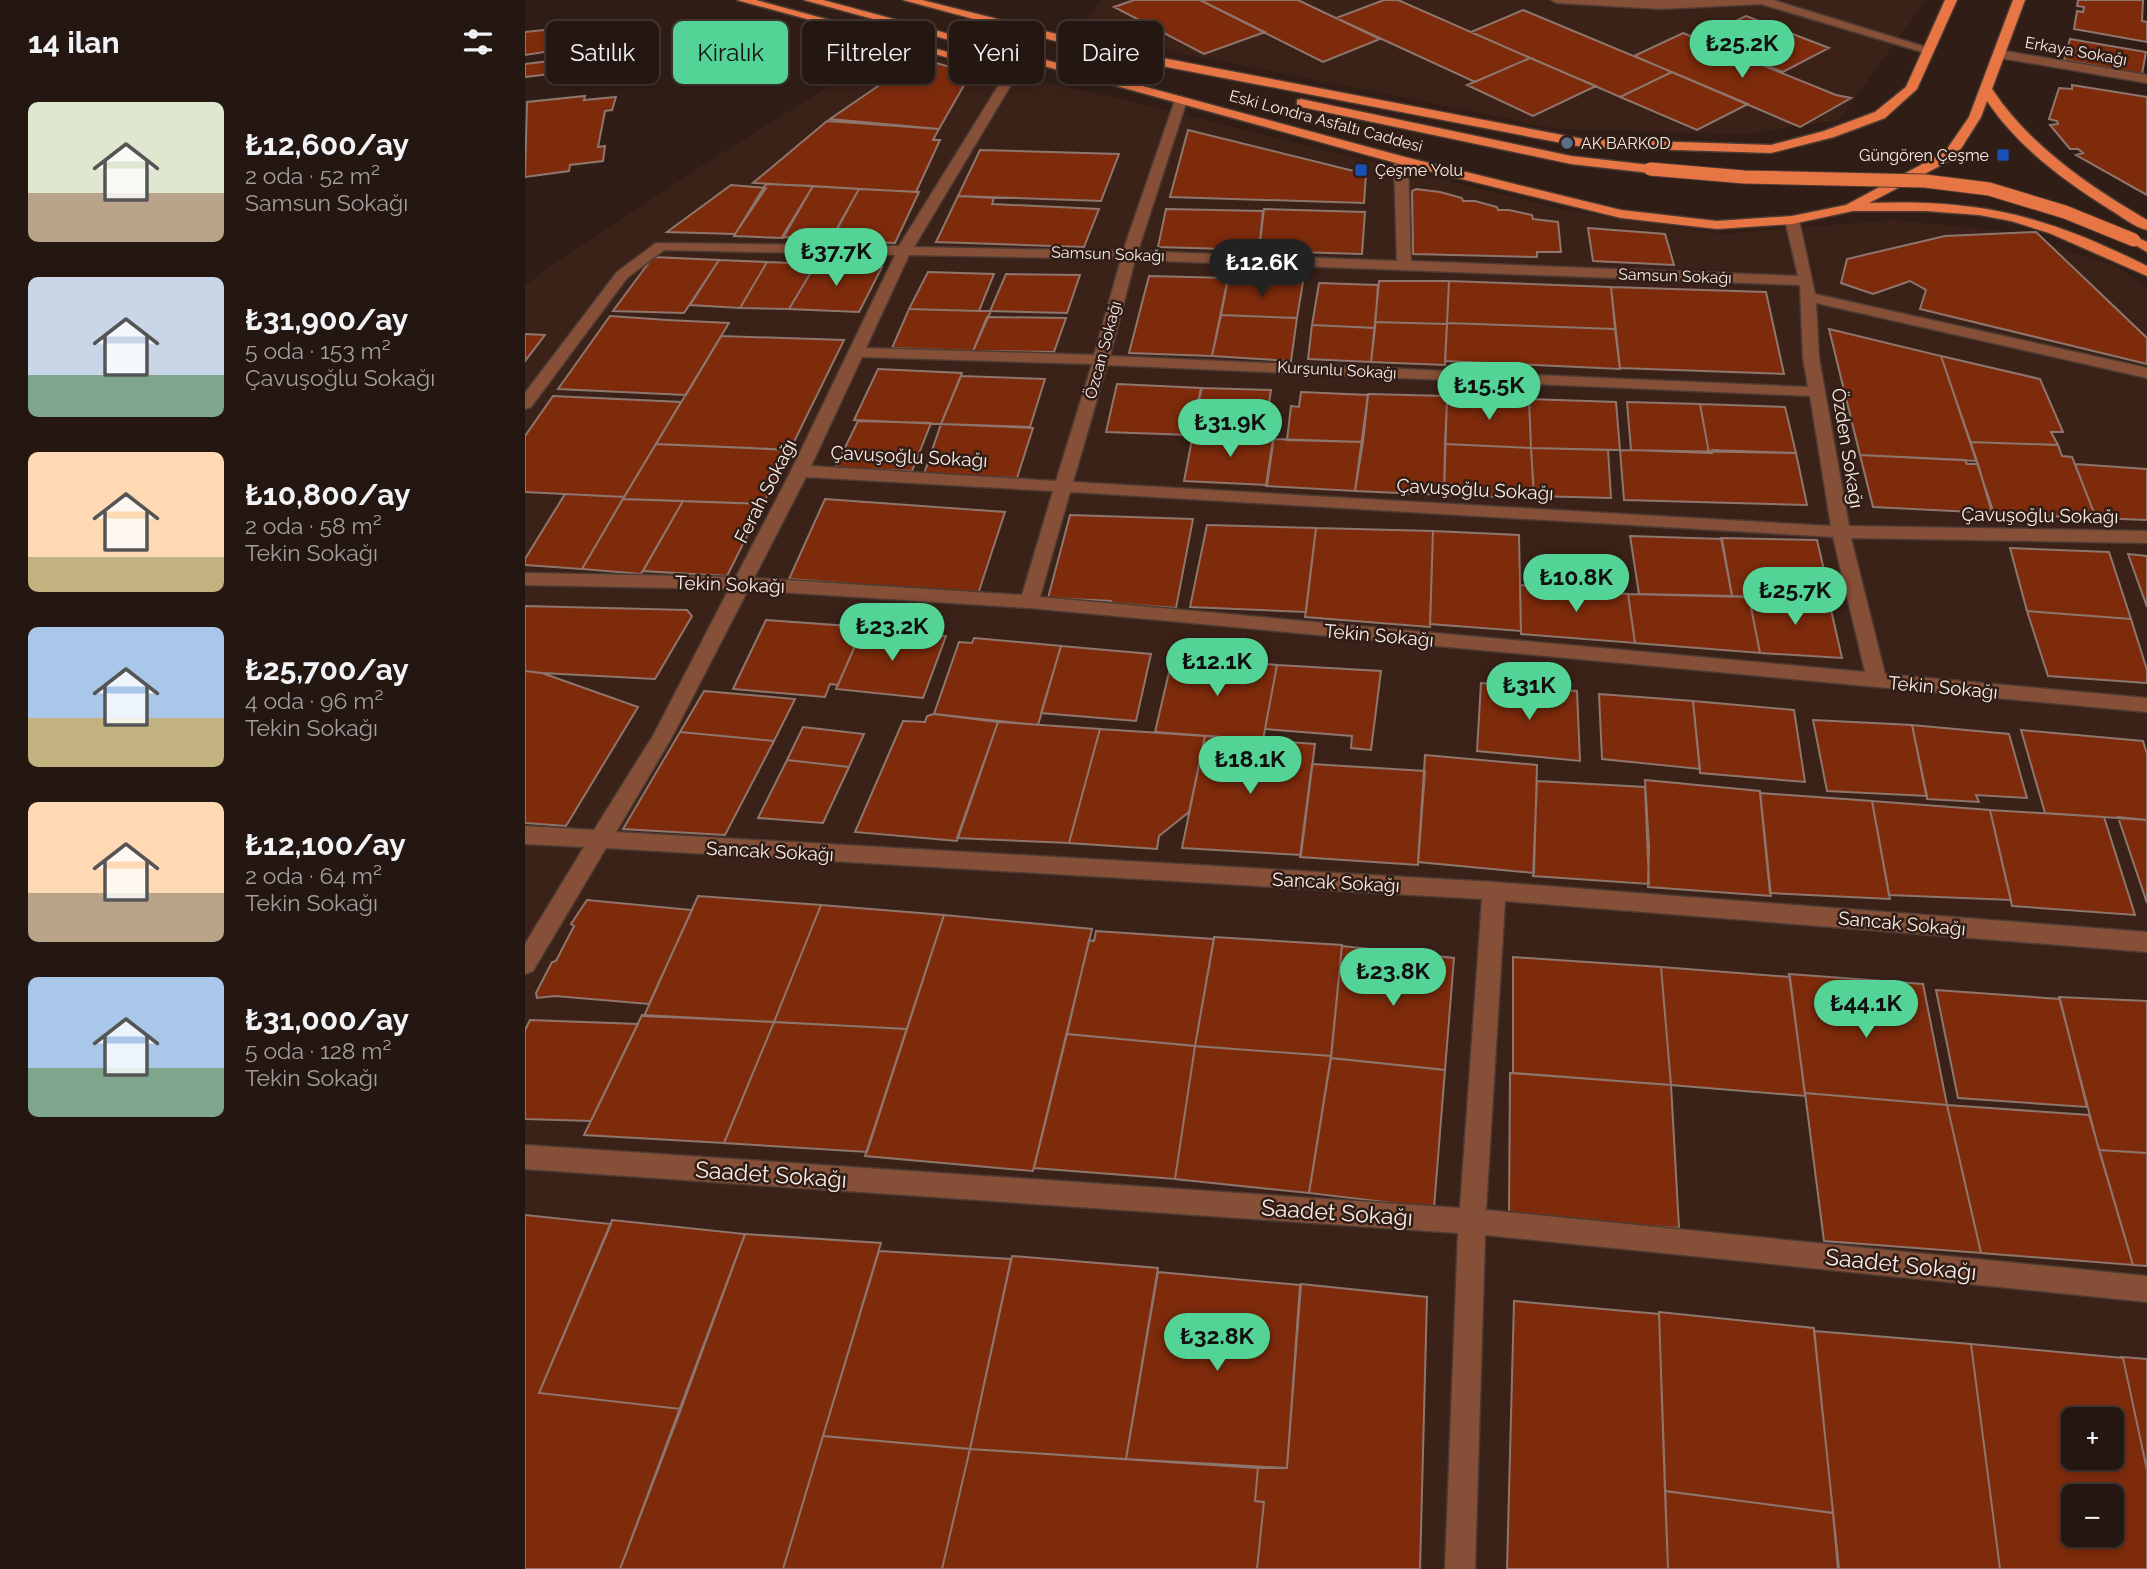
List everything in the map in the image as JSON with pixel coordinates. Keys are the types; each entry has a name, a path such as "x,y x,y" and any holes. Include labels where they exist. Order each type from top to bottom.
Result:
{"main road":[{"path":"743,0 949,54"},
{"name":"Eski Londra Asfaltı Caddesi","path":"810,0 1058,68"},
{"name":"Eski Londra Asfaltı Caddesi","path":"909,0 990,21"},
{"path":"972,0 977,9 995,21"},
{"name":"Eski Londra Asfaltı Caddesi","path":"1163,62 1583,143 1771,149 1829,134 1880,115 1910,89 1926,49 1951,0"},
{"name":"Eski Londra Asfaltı Caddesi","path":"1117,84 1401,160 1621,214 1717,225 1792,220 1850,208 1950,155 1975,117 2019,0"},
{"path":"1163,67 1251,92 1454,138 1571,160 1744,177 1924,181 1989,189 2065,212 2141,244"},
{"path":"1986,89 2000,113 2039,151 2147,226"},
{"path":"1850,208 1915,206 1997,214 2067,236 2147,272"}],"street":[{"path":"1557,0 1617,5 1684,5 1762,0 1926,49"},
{"name":"Erkaya Sokağı","path":"1999,54 2147,79"},
{"name":"Ferah Sokağı","path":"525,964 662,737 800,471 905,249 998,84"},
{"name":"Özcan Sokağı","path":"1029,602 1101,360 1129,255 1181,100"},
{"path":"1401,160 1404,265"},
{"name":"Özden Sokağı","path":"1792,220 1807,289 1811,358 1841,532 1877,681"},
{"name":"Samsun Sokağı","path":"525,404 622,275 661,246 905,249 1404,265 1807,289 2147,373"},
{"name":"Kurşunlu Sokağı","path":"856,352 1101,360 1818,392"},
{"name":"Çavuşoğlu Sokağı","path":"800,471 1841,532 2147,537"},
{"name":"Tekin Sokağı","path":"525,579 741,583 1029,602 2147,705"},
{"name":"Sancak Sokağı","path":"525,835 1494,891 2147,942"},
{"path":"1460,1569 1472,1221 1494,891"},
{"name":"Saadet Sokağı","path":"525,1157 1472,1221 2147,1289"}],"shaded area":[{"path":"1100,0 1926,0 1839,120 1745,134 1558,129 1163,50 1163,21 1088,21"},
{"path":"935,58 949,61 949,84 1044,82 1569,211 1724,234 1894,220 2002,231 2115,266 2147,287 2147,1569 525,1569 525,286 705,164 833,84 935,84"}],"building":[{"path":"1134,0 1200,0 1265,32 1204,54 1163,33 1163,21 1141,21 1114,7"},
{"path":"1200,0 1298,0 1380,39 1323,62"},
{"path":"1384,0 1398,0 1530,58 1475,82 1336,18"},
{"path":"2078,0 2143,0 2142,21 2147,22 2147,42 2074,29 2077,11 2083,12 2084,7 2077,6"},
{"path":"1523,10 1672,72 1620,97 1471,32"},
{"path":"1746,16 1829,48 1783,72 1699,38"},
{"path":"546,30 546,52 525,55 525,32"},
{"path":"1683,33 1836,95 1851,98 1800,127 1634,56"},
{"path":"2070,39 2146,52 2142,74 2064,60"},
{"path":"1530,58 1596,86 1533,116 1467,85"},
{"path":"546,61 546,74 525,77 525,64"},
{"path":"935,63 949,67 949,84 965,84 939,129 830,119 881,84 935,84"},
{"path":"1672,72 1748,104 1697,130 1620,97"},
{"path":"2072,85 2147,97 2147,195 2076,155 2083,153 2078,149 2070,149 2050,125 2058,124 2057,121 2049,119 2059,88 2072,89"},
{"path":"585,96 584,100 616,97 612,110 605,111 598,147 605,146 603,161 570,165 569,171 525,177 527,102"},
{"path":"827,121 939,129 933,140 940,140 916,192 753,183"},
{"path":"1188,130 1366,174 1364,203 1170,197"},
{"path":"980,150 1119,154 1101,201 958,196"},
{"path":"766,184 813,186 783,238 734,236"},
{"path":"731,185 766,188 735,234 667,232"},
{"path":"813,186 859,189 831,239 782,237"},
{"path":"859,189 919,192 895,243 831,240"},
{"path":"1416,189 1440,192 1462,198 1463,201 1497,207 1498,210 1532,215 1533,219 1558,222 1561,252 1537,252 1537,257 1413,254 1412,191"},
{"path":"958,196 994,198 992,204 1099,209 1084,247 936,242"},
{"path":"1166,209 1263,211 1259,250 1158,247"},
{"path":"1264,209 1365,212 1362,254 1259,251"},
{"path":"1588,228 1665,234 1674,265 1593,261"},
{"path":"2036,232 2147,338 2147,364 1920,309 1926,290 1910,281 1873,294 1841,283 1847,259 1945,236"},
{"path":"653,257 719,260 684,313 613,311"},
{"path":"719,260 767,262 740,308 690,305"},
{"path":"767,262 816,264 789,309 740,308"},
{"path":"816,264 882,267 859,312 789,309"},
{"path":"928,272 994,274 979,311 909,309"},
{"path":"1006,274 1080,275 1067,313 990,311"},
{"path":"1149,276 1228,278 1212,356 1129,353"},
{"path":"1228,279 1303,282 1297,318 1221,315"},
{"path":"1379,281 1449,281 1447,324 1375,322"},
{"path":"1449,281 1611,287 1615,329 1447,323"},
{"path":"1319,283 1378,285 1375,328 1312,325"},
{"path":"1611,287 1766,292 1784,374 1620,368"},
{"path":"909,309 991,311 973,351 892,348"},
{"path":"1221,315 1297,318 1291,361 1212,356"},
{"path":"610,316 729,323 686,395 558,389"},
{"path":"987,317 1066,318 1054,352 973,351"},
{"path":"1375,322 1447,324 1445,365 1371,362"},
{"path":"1447,323 1615,329 1620,369 1445,361"},
{"path":"1312,325 1375,328 1371,362 1308,359"},
{"path":"1829,329 1941,356 1977,461 1860,455"},
{"path":"525,334 545,335 525,361"},
{"path":"721,336 844,340 790,450 656,444"},
{"path":"1941,356 2040,379 2063,432 2051,432 2058,445 1970,442"},
{"path":"878,369 962,373 941,424 854,420"},
{"path":"961,376 1045,379 1030,427 941,424"},
{"path":"1117,384 1202,388 1190,435 1106,432"},
{"path":"1201,388 1271,390 1264,437 1191,434"},
{"path":"1301,392 1368,395 1363,442 1287,440 1291,406 1299,407"},
{"path":"1368,394 1447,396 1444,495 1355,491"},
{"path":"553,396 681,402 624,497 525,492 525,436"},
{"path":"1457,397 1529,399 1531,448 1445,444 1447,401 1456,402"},
{"path":"1529,399 1616,402 1620,450 1531,448"},
{"path":"1627,402 1700,404 1709,453 1631,450"},
{"path":"1700,404 1785,407 1796,453 1712,450 1712,453 1709,453"},
{"path":"858,421 931,423 912,471 835,468"},
{"path":"941,424 1033,428 1017,478 924,474"},
{"path":"1193,434 1274,437 1267,485 1184,481"},
{"path":"1273,439 1363,442 1355,491 1266,486"},
{"path":"1970,442 2058,445 2062,456 2072,457 2096,518 1994,514"},
{"path":"656,444 791,450 763,504 623,499"},
{"path":"1445,444 1531,448 1534,498 1444,495"},
{"path":"1531,448 1608,450 1611,498 1534,496"},
{"path":"1620,450 1796,453 1807,505 1624,500"},
{"path":"1860,455 1965,460 1967,464 1978,464 1992,513 1873,507"},
{"path":"2075,464 2147,469 2147,520 2096,518"},
{"path":"565,494 624,497 582,569 525,565 525,559"},
{"path":"623,499 683,501 641,574 582,569"},
{"path":"825,499 1005,512 978,594 789,579"},
{"path":"683,501 763,504 727,576 643,571"},
{"path":"1070,515 1193,519 1176,608 1048,598"},
{"path":"1207,525 1316,528 1306,612 1190,607"},
{"path":"1316,528 1433,531 1430,627 1305,617"},
{"path":"1433,531 1519,535 1521,631 1430,624"},
{"path":"1630,536 1722,539 1732,596 1639,594"},
{"path":"1721,538 1817,540 1831,600 1732,596"},
{"path":"2010,548 2109,552 2131,619 2027,611"},
{"path":"2128,554 2147,556 2147,607"},
{"path":"1520,585 1628,594 1635,643 1521,634"},
{"path":"1628,594 1749,597 1760,653 1635,643"},
{"path":"1749,597 1829,601 1842,658 1760,653"},
{"path":"525,606 687,610 692,616 655,679 542,673 525,671"},
{"path":"2027,611 2131,619 2147,670 2147,683 2048,676"},
{"path":"766,620 863,627 838,685 830,684 825,697 733,689"},
{"path":"863,628 946,636 923,698 836,689"},
{"path":"974,638 1061,646 1038,725 934,714 959,642 972,643"},
{"path":"1061,646 1151,654 1136,721 1041,713"},
{"path":"1173,655 1277,665 1263,740 1155,732"},
{"path":"1277,665 1381,671 1371,750 1351,748 1352,736 1265,729"},
{"path":"525,671 542,673 638,707 566,826 525,823"},
{"path":"1481,683 1577,691 1580,761 1477,751"},
{"path":"704,691 795,699 774,741 680,732"},
{"path":"1599,694 1693,701 1700,769 1602,759"},
{"path":"1693,701 1794,710 1805,782 1700,773"},
{"path":"934,714 998,722 957,841 855,832 903,721 925,722 927,716"},
{"path":"1813,720 1912,725 1927,796 1827,791"},
{"path":"998,722 1100,729 1069,843 957,838"},
{"path":"1912,725 2009,734 2027,798 1976,795 1979,802 1927,799"},
{"path":"803,727 864,734 849,767 787,760"},
{"path":"1100,729 1205,736 1189,812 1159,836 1157,849 1069,843"},
{"path":"2021,730 2143,741 2147,754 2147,820 2045,813"},
{"path":"680,732 774,741 725,835 623,829"},
{"path":"1205,736 1315,744 1301,855 1182,848"},
{"path":"1425,755 1537,765 1534,873 1418,862"},
{"path":"787,760 849,767 823,823 758,818"},
{"path":"1312,764 1425,771 1418,865 1300,857"},
{"path":"1645,780 1760,791 1771,896 1648,887 1649,847"},
{"path":"1537,781 1645,787 1649,884 1533,876"},
{"path":"1760,793 1872,801 1890,899 1770,893"},
{"path":"1872,801 1990,810 2011,900 1889,895"},
{"path":"1990,810 2104,817 2135,915 2012,906"},
{"path":"2118,817 2147,820 2147,903"},
{"path":"698,896 821,905 774,1022 644,1016"},
{"path":"587,900 692,910 649,1004 555,996 537,998 536,993 574,926 571,924"},
{"path":"821,905 944,915 907,1029 774,1022"},
{"path":"944,915 1092,929 1033,1171 865,1156"},
{"path":"1096,931 1214,939 1195,1046 1067,1034 1089,940 1094,941"},
{"path":"1214,937 1342,945 1331,1056 1195,1046"},
{"path":"1342,946 1454,958 1445,1070 1331,1058"},
{"path":"1513,957 1661,967 1671,1085 1513,1073"},
{"path":"1661,967 1790,977 1805,1096 1671,1085"},
{"path":"1789,974 1923,984 1947,1105 1805,1093"},
{"path":"1936,990 2060,999 2087,1107 1958,1098"},
{"path":"2059,997 2147,1001 2147,1153 2099,1150"},
{"path":"642,1015 774,1022 724,1143 584,1135"},
{"path":"530,1020 638,1024 591,1121 525,1119 525,1030"},
{"path":"774,1022 907,1029 867,1152 724,1143"},
{"path":"1067,1034 1195,1046 1175,1179 1034,1168"},
{"path":"1195,1046 1331,1056 1309,1193 1175,1179"},
{"path":"1331,1058 1445,1070 1434,1208 1309,1193"},
{"path":"1510,1073 1671,1085 1679,1228 1509,1217"},
{"path":"1805,1093 1947,1105 1981,1253 1824,1241"},
{"path":"1947,1105 2089,1115 2133,1265 1981,1253"},
{"path":"2099,1150 2147,1153 2147,1266 2133,1265"},
{"path":"525,1215 611,1224 539,1393 681,1409 620,1569 525,1569"},
{"path":"612,1220 745,1234 681,1409 539,1393"},
{"path":"745,1234 881,1243 783,1569 620,1569"},
{"path":"879,1251 1011,1259 970,1449 823,1436"},
{"path":"1012,1256 1158,1268 1126,1459 970,1449"},
{"path":"1158,1272 1300,1285 1287,1468 1126,1459"},
{"path":"1301,1284 1427,1297 1420,1569 1257,1569 1264,1502 1255,1501 1258,1468 1287,1468"},
{"path":"1514,1301 1659,1314 1668,1569 1507,1569"},
{"path":"1659,1312 1814,1328 1833,1513 1665,1491"},
{"path":"1814,1331 1971,1344 2000,1569 1839,1569"},
{"path":"1971,1344 2123,1358 2147,1470 2147,1569 2000,1569"},
{"path":"2123,1358 2147,1359 2147,1470"},
{"path":"823,1436 970,1449 942,1569 783,1569"},
{"path":"970,1449 1258,1468 1255,1501 1264,1502 1257,1569 942,1569"},
{"path":"1665,1491 1833,1513 1838,1569 1668,1569"}],"place":[{"name":"AK BARKOD","path":"1567,143"},
{"name":"Güngören Çeşme","path":"2003,155"},
{"name":"Çeşme Yolu","path":"1361,170"}]}
